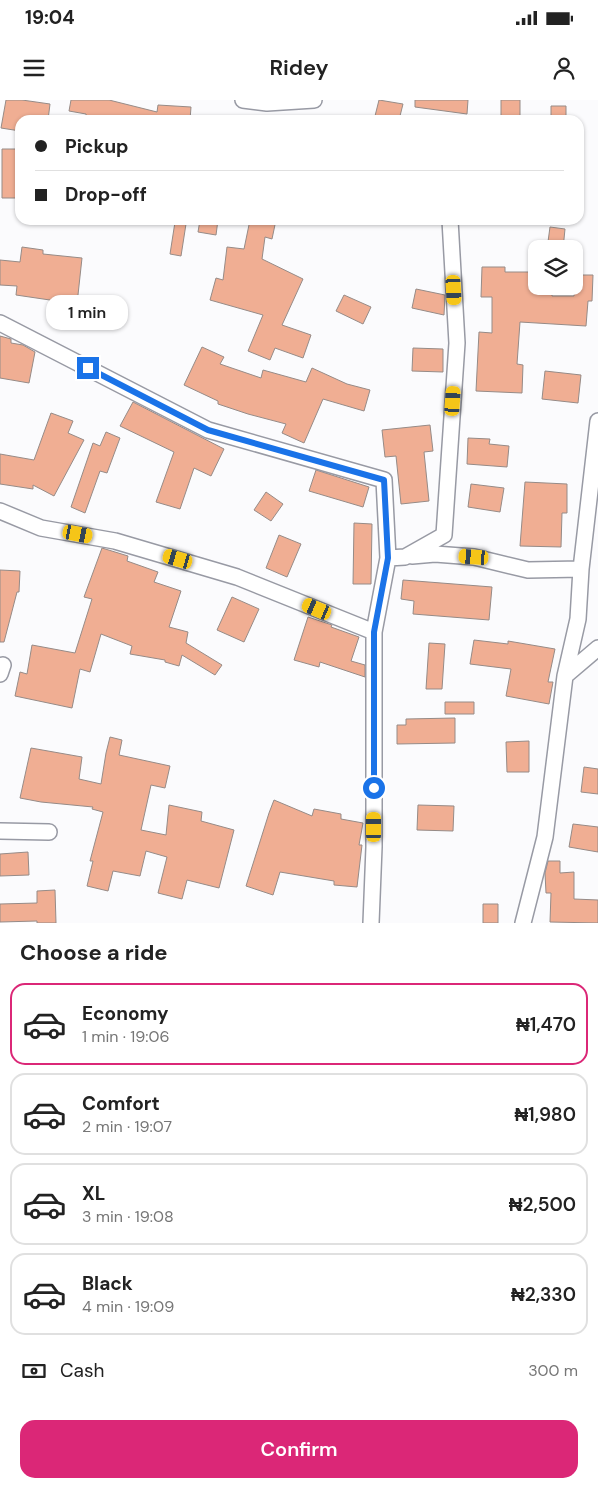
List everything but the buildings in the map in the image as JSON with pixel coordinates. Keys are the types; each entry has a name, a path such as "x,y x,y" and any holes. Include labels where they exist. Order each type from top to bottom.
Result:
{"street":[{"path":"243,100 267,103 314,100"},
{"path":"406,557 444,536 457,343 450,225"},
{"path":"0,323 208,430 384,480 388,558 374,632 374,846 371,923"},
{"path":"523,923 545,837 565,676 578,619 581,569 598,421"},
{"path":"0,511 41,528 115,541 236,576 374,632"},
{"path":"388,558 435,554 474,557 528,570 581,569"},
{"path":"565,676 598,648"},
{"path":"0,831 49,832"}],"route":[{"path":"88,368 208,430 384,480 388,558 374,632 374,788"}]}
